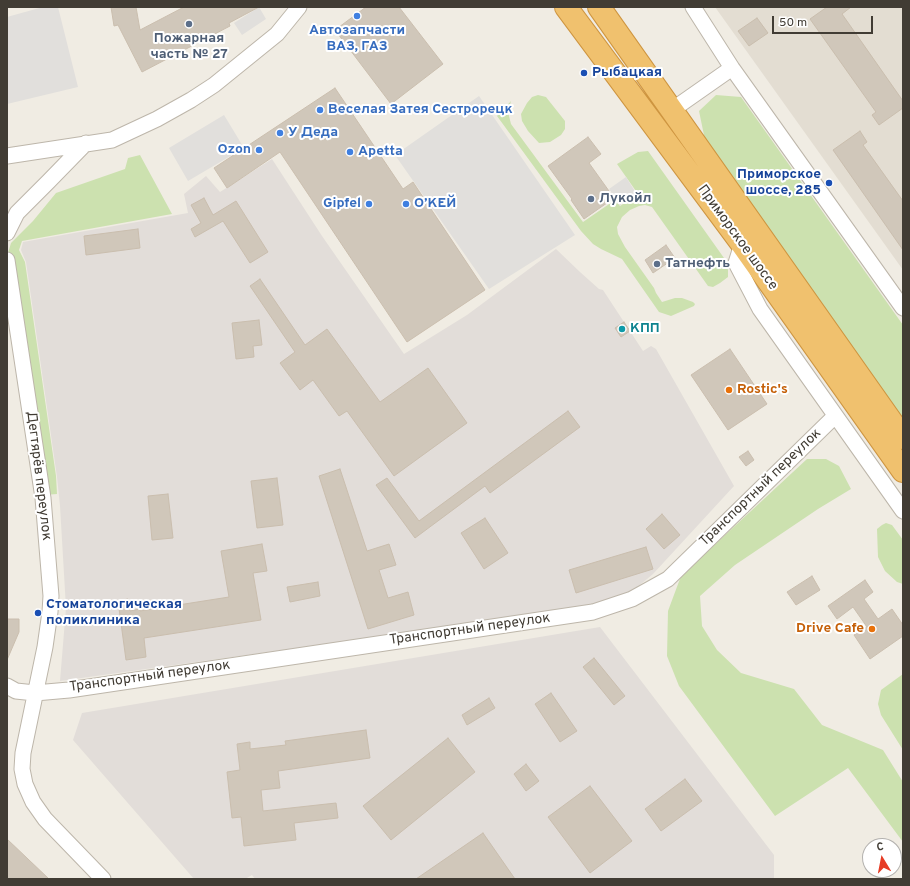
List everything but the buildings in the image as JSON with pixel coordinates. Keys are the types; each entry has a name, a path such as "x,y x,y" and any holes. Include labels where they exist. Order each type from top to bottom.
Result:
{"highway":[{"name":"Приморское шоссе","path":"566,7 742,244 903,471"},
{"name":"Приморское шоссе","path":"599,7 903,438"}],"street":[{"path":"7,156 112,140 157,119 214,85 277,34 299,7"},
{"path":"693,7 732,68 903,308"},
{"path":"672,110 732,68"},
{"path":"7,233 17,213 86,143"},
{"path":"742,244 736,263 760,309 903,511"},
{"name":"Дегтярёв переулок","path":"7,260 43,498 51,596 45,647 23,754 22,769 25,784 33,802 45,819 103,879"},
{"name":"Транспортный переулок","path":"7,686 16,691 35,694 593,612 632,599 668,579 835,416"}],"shaded area":[{"path":"43,7 58,7 78,87 7,104 7,17"},
{"path":"259,7 266,19 242,35 234,23"},
{"path":"715,7 903,7 903,270"},
{"path":"479,96 575,235 489,289 395,155"},
{"path":"224,115 244,148 188,181 169,148"},
{"path":"272,159 322,236 404,354 467,315 556,249 599,289 603,290 643,351 651,346 656,349 734,486 653,574 629,594 592,607 60,681 66,608 60,506 26,262 21,250 23,242 188,213 184,194 206,176 220,192"},
{"path":"626,177 636,193 620,205 609,189"},
{"path":"600,627 774,855 774,879 255,879 252,875 245,879 194,879 73,740 82,713"}],"green space":[{"path":"538,95 546,97 565,121 565,129 561,135 550,142 539,143 528,131 522,121 521,114 527,103 532,97"},
{"path":"716,95 741,97 903,325 903,420 705,140 699,111"},
{"path":"511,101 508,112 511,124 583,222 615,200 620,206 638,194 617,164 638,152 648,151 724,258 728,270 728,277 713,287 708,286 652,207 645,205 630,210 622,217 617,227 618,234 662,302 675,298 682,298 695,304 694,306 671,316 659,312 622,259 593,244 581,231 497,116"},
{"path":"140,155 172,214 22,241 19,250 25,262 56,476 57,494 44,495 8,253 11,243 33,221 56,193 125,169 128,158"},
{"path":"807,459 826,459 839,466 851,489 818,509 735,565 700,596 702,626 717,650 741,673 794,689 822,725 883,750 903,782 903,842 902,838 900,838 848,768 775,816 679,686 667,656 668,611 681,576"},
{"path":"886,523 892,525 903,540 903,584 897,582 885,571 878,557 877,529"},
{"path":"903,674 903,750 881,715 878,704 881,690"}],"place":[{"name":"Автозапчасти ВАЗ, ГАЗ","path":"357,16"},
{"name":"Пожарная часть № 27","path":"189,24"},
{"name":"Рыбацкая","path":"584,73"},
{"name":"Веселая Затея Сестрорецк","path":"320,110"},
{"name":"У Деда","path":"280,133"},
{"name":"Ozon","path":"259,150"},
{"name":"Apetta","path":"350,152"},
{"name":"Приморское шоссе, 285","path":"829,183"},
{"name":"Лукойл","path":"591,199"},
{"name":"Gipfel","path":"369,204"},
{"name":"О’КЕЙ","path":"406,204"},
{"name":"Татнефть","path":"657,264"},
{"name":"КПП","path":"622,329"},
{"name":"Rostic's","path":"729,390"},
{"name":"Стоматологическая поликлиника","path":"38,613"},
{"name":"Drive Cafe","path":"872,629"}]}
